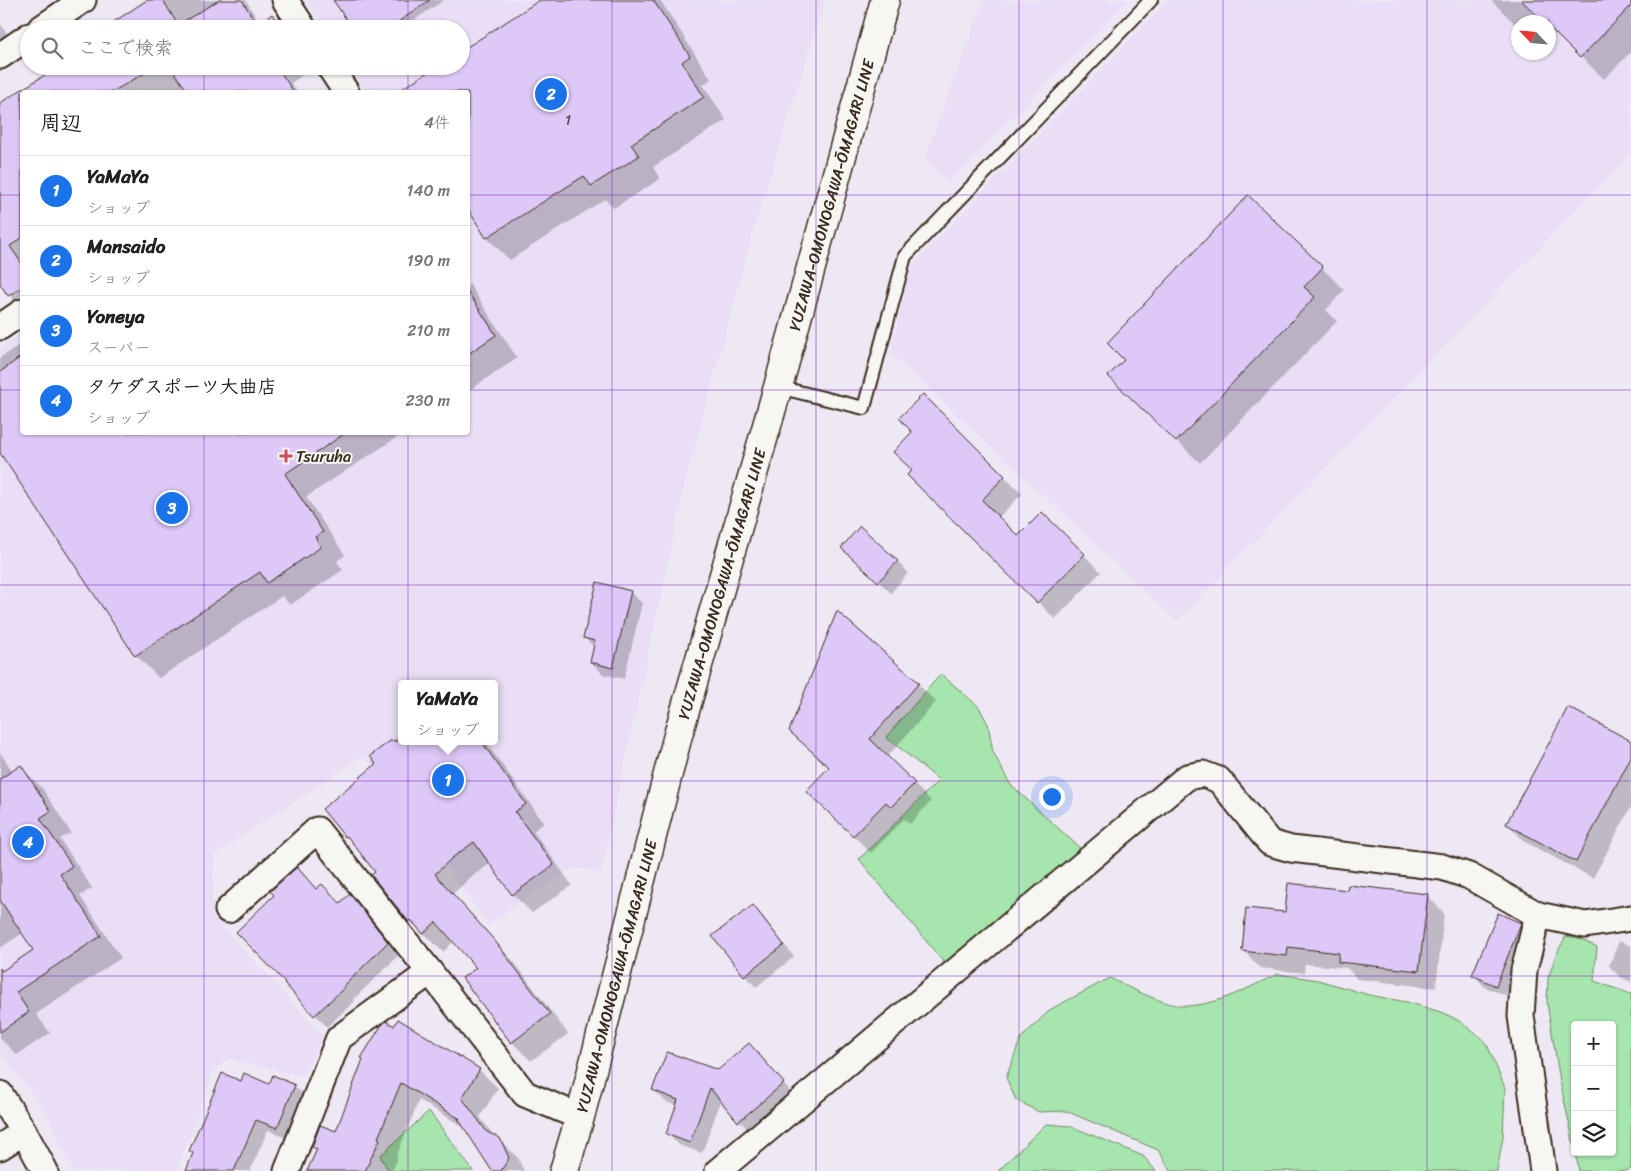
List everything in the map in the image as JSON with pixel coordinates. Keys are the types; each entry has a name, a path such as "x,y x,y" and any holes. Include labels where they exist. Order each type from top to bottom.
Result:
{"main road":[{"name":"YUZAWA-OMONOGAWA-ŌMAGARI LINE","path":"564,1171 580,1117 678,735 778,387 885,0"}],"street":[{"path":"53,20 83,0"},
{"path":"285,0 298,20"},
{"path":"0,56 20,42"},
{"path":"335,75 345,90"},
{"path":"0,327 20,313"},
{"path":"718,1171 1187,777 1203,774 1219,780 1270,843 1291,849 1442,868 1468,876 1538,915 1585,924 1631,918"},
{"path":"228,910 317,830 525,1094 580,1117"},
{"path":"1538,915 1524,970 1521,1016 1544,1171"},
{"path":"287,1171 339,1038 430,972"},
{"path":"0,1094 24,1132 44,1171"},
{"path":"0,1147 24,1132"}],"lane":[{"path":"778,387 864,408 905,256 1151,0"}],"shaded area":[{"path":"306,0 825,0 755,224 685,483 601,873 573,867 488,924 364,755 214,855 212,908 225,930 323,1035 303,1076 228,1059 214,1070 177,1171 73,1171 46,1112 0,1052 0,348 20,334 20,435 470,435 470,90 366,90 356,75 470,75 470,20 319,20"},
{"path":"984,0 1129,0 948,183 925,157"},
{"path":"1169,0 1631,0 1631,154 1177,621 891,353 910,268"}],"green space":[{"path":"941,674 979,707 988,724 993,752 1010,784 1081,849 945,964 859,859 939,780 886,737"},
{"path":"1566,936 1582,940 1597,947 1594,981 1631,994 1631,1169 1625,1171 1579,1171 1576,1156 1616,1156 1616,1021 1571,1021 1571,1132 1560,1081 1547,1003 1548,978 1556,955"},
{"path":"1278,974 1318,980 1369,995 1407,1002 1444,1013 1461,1022 1486,1042 1505,1088 1503,1137 1497,1171 1171,1171 1158,1150 1066,1111 1039,1112 1016,1100 1006,1078 1021,1038 1051,1009 1110,978 1158,1000 1186,1006 1222,999"},
{"path":"429,1111 473,1171 389,1171 380,1156"},
{"path":"1046,1124 1070,1126 1143,1156 1156,1171 998,1171"}],"building":[{"path":"147,0 163,0 175,20 117,20"},
{"path":"219,0 242,0 254,20 186,20"},
{"path":"333,0 430,0 401,20 347,20"},
{"path":"540,0 653,0 690,56 682,62 704,97 631,144 639,156 591,186 584,176 486,238 470,212 470,90 400,90 423,75 470,75 470,45"},
{"path":"1521,0 1631,0 1631,6 1580,58 1556,34 1556,15 1537,15"},
{"path":"272,14 276,20 264,20"},
{"path":"45,75 141,75 115,90 21,90"},
{"path":"176,75 282,75 293,90 187,90"},
{"path":"20,90 20,239 10,246 20,261 20,288 8,296 0,284 0,103"},
{"path":"1248,195 1323,267 1304,287 1315,297 1176,442 1108,376 1124,360 1107,343"},
{"path":"470,295 496,335 470,353"},
{"path":"20,357 20,435 343,435 285,474 323,532 315,537 321,547 267,583 260,572 135,656 0,453 0,372"},
{"path":"923,394 1005,476 982,500 1018,536 1042,512 1085,554 1037,603 907,475 912,470 893,452 912,432 899,418"},
{"path":"860,526 898,561 878,582 841,548"},
{"path":"597,582 631,591 613,668 590,662 595,641 583,638"},
{"path":"837,611 919,683 870,739 915,783 891,807 886,802 853,836 806,791 829,767 789,731"},
{"path":"1568,707 1631,741 1631,757 1576,862 1506,824"},
{"path":"390,741 398,741 398,745 484,745 526,804 515,812 554,865 512,895 474,842 452,858 435,874 495,941 550,1014 511,1043 462,978 476,968 436,922 423,934 411,920 409,922 371,875 375,872 347,836 345,837 322,809 376,764 370,756"},
{"path":"21,765 51,811 40,818 72,866 60,874 101,936 16,992 29,1012 0,1032 0,968 2,971 33,950 0,900 0,779"},
{"path":"297,867 316,889 322,884 340,903 350,894 388,942 314,1016 285,982 236,932 274,895 270,891"},
{"path":"1288,883 1347,890 1348,885 1428,894 1419,971 1338,962 1339,953 1288,947 1287,956 1242,951 1246,908 1285,912"},
{"path":"753,905 784,945 744,976 712,936"},
{"path":"1498,913 1521,923 1496,986 1472,975"},
{"path":"398,1019 480,1069 462,1098 487,1132 500,1138 509,1158 501,1171 492,1171 457,1117 401,1083 378,1138 380,1139 365,1171 307,1171 317,1149 312,1147 320,1125 336,1131 363,1059 361,1058 381,1026 386,1021 394,1026"},
{"path":"749,1043 784,1083 738,1122 710,1088 690,1143 666,1134 678,1100 652,1090 667,1052 718,1070"},
{"path":"222,1073 241,1081 244,1073 269,1084 273,1075 295,1085 277,1128 256,1120 234,1171 186,1171 193,1153 189,1151"}],"place":[{"name":"Mansaido","path":"551,94"},
{"name":"Tsuruha","path":"286,456"},
{"name":"Yoneya","path":"172,508"},
{"name":"YaMaYa","path":"448,780"},
{"name":"タケダスポーツ大曲店","path":"28,842"}]}
